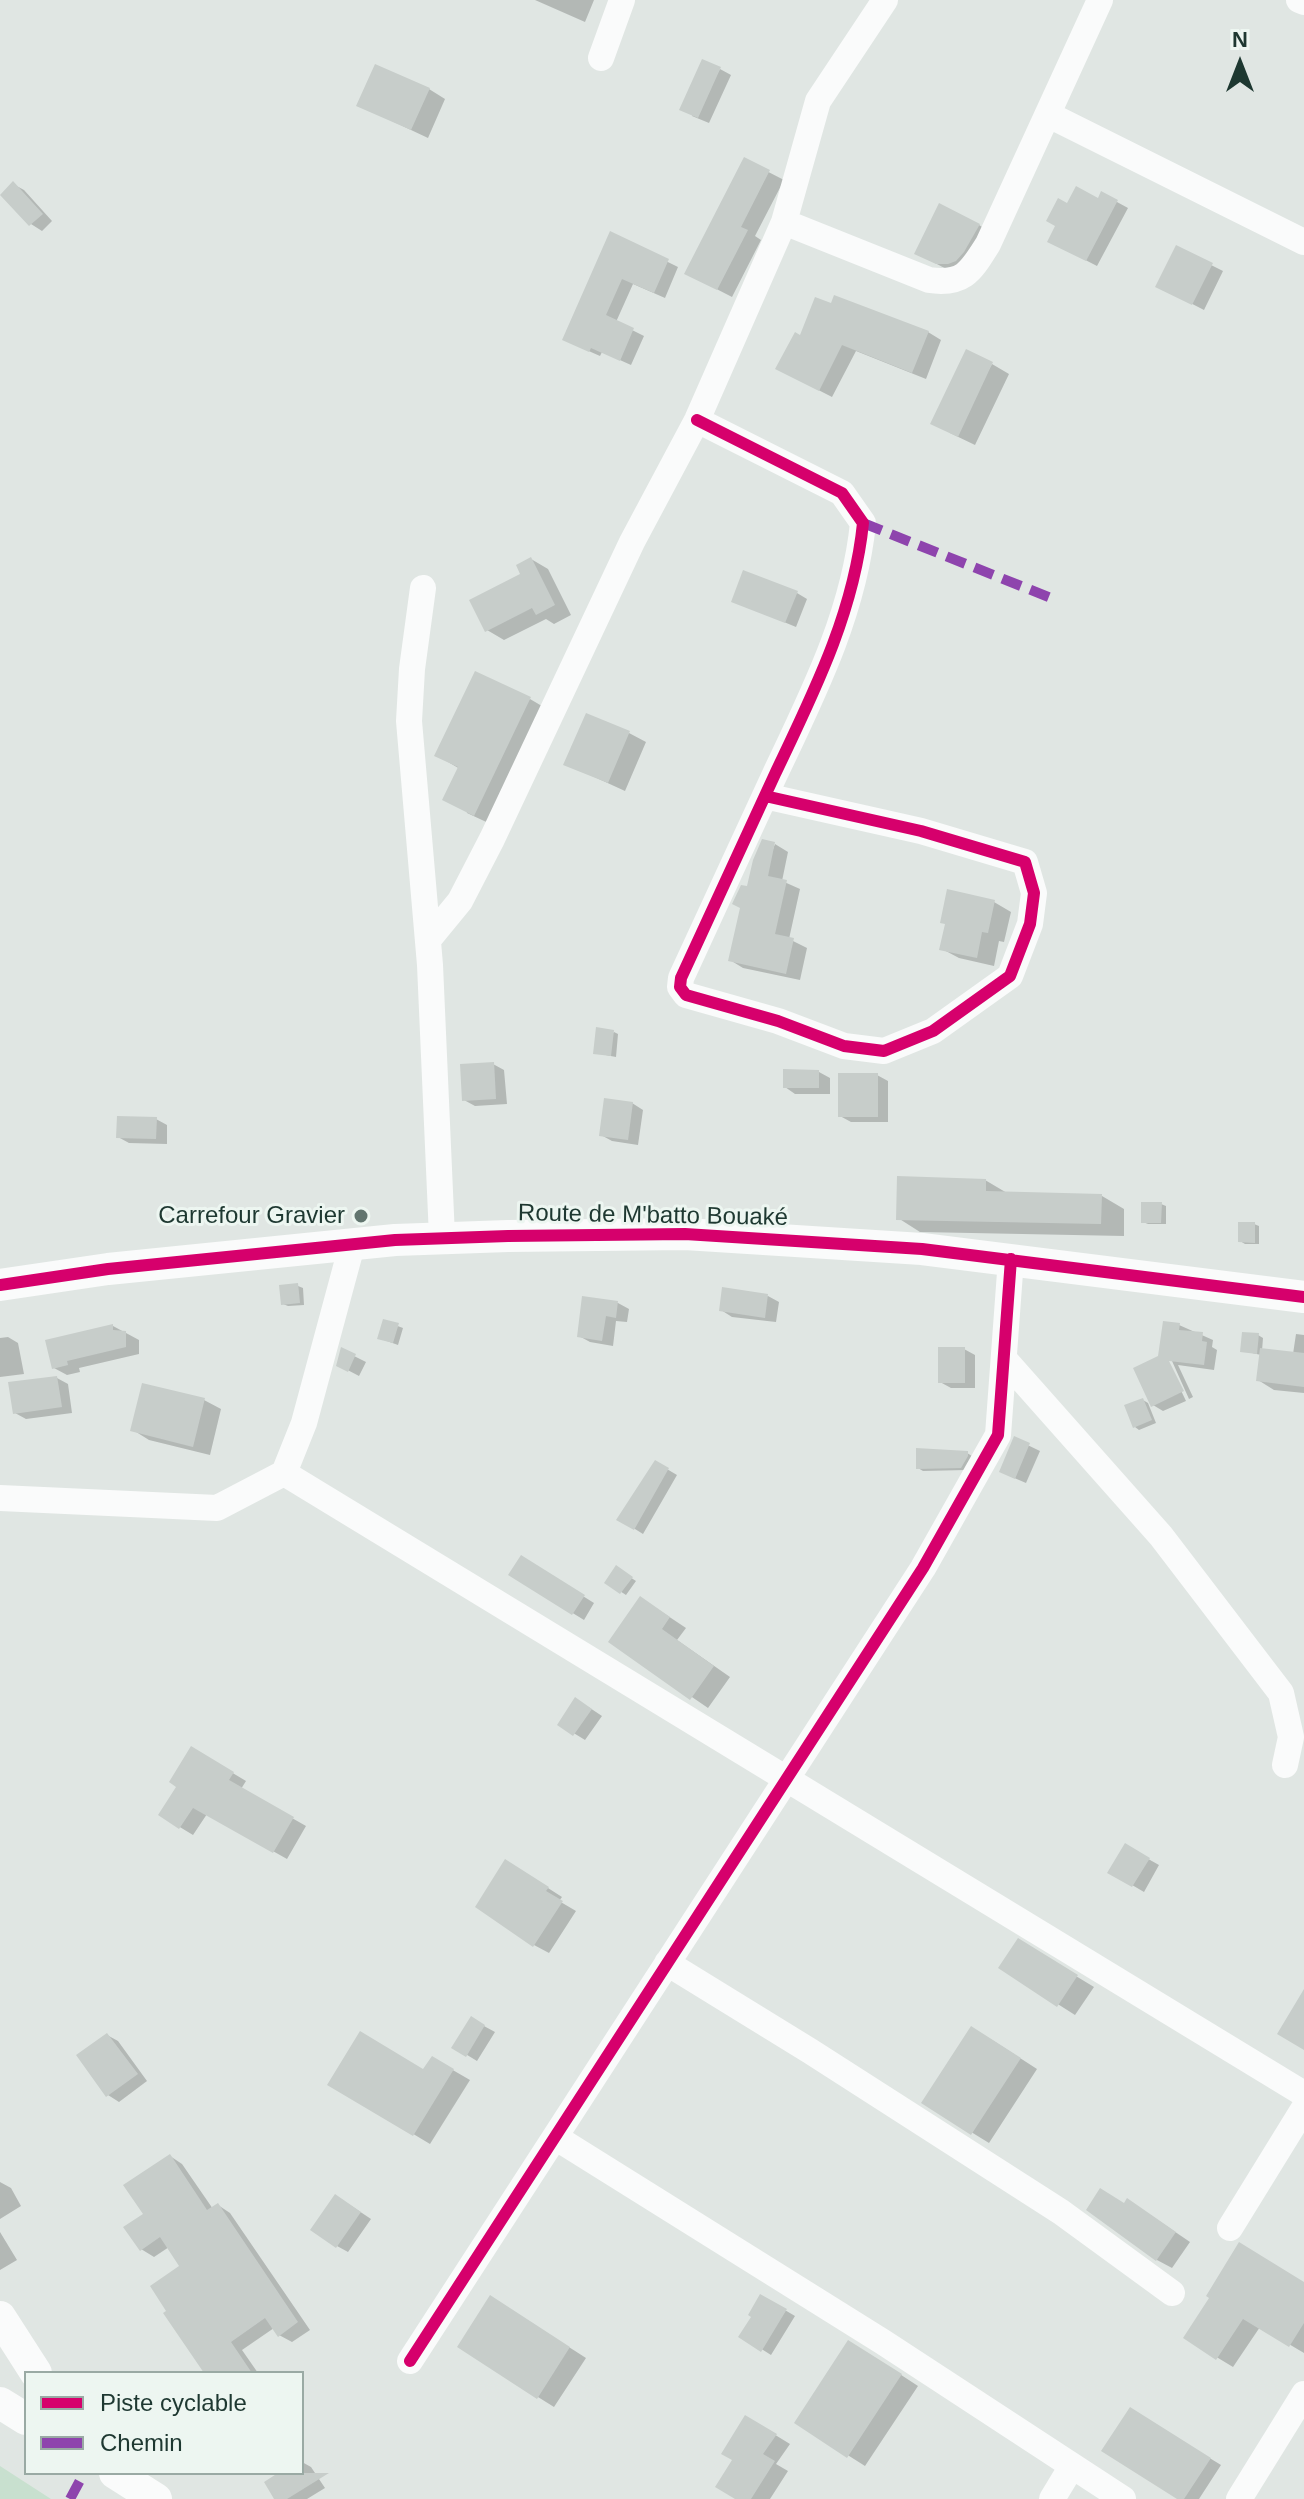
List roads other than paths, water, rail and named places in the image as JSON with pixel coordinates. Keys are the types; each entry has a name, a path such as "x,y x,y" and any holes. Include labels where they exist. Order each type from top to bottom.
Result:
{"street":[{"path":"601,58 622,0"},
{"path":"428,940 460,901 632,542 697,420 784,222 818,101 885,0"},
{"path":"784,222 929,280 946,282 961,278 973,267 988,244 1100,0"},
{"path":"1049,115 1304,242"},
{"path":"697,420 842,493 863,523 859,561 827,663 765,796 681,978 680,987 686,995 778,1021 844,1046 884,1051 933,1031 1010,976 1030,924 1034,893 1025,862 921,831 765,796"},
{"path":"423,588 412,669 409,721 428,940 442,1237"},
{"name":"Route de M'batto Bouaké","path":"0,1285 108,1269 442,1237 685,1234 922,1249 1304,1297"},
{"path":"0,1498 217,1508 284,1473 304,1423 352,1245"},
{"path":"410,2361 923,1568 998,1435 1011,1259"},
{"path":"1004,1359 1161,1536 1281,1693 1291,1737 1285,1765"},
{"path":"284,1473 1304,2094"},
{"path":"667,1963 1061,2212 1172,2293"},
{"path":"1230,2228 1304,2108"},
{"path":"555,2137 883,2342 1123,2499"},
{"path":"0,2317 35,2371"},
{"path":"1239,2499 1304,2394"},
{"path":"0,2403 24,2418"},
{"path":"1052,2499 1072,2466"},
{"path":"118,2475 156,2499"}],"place":[{"name":"Carrefour Gravier","path":"361,1216"}]}
